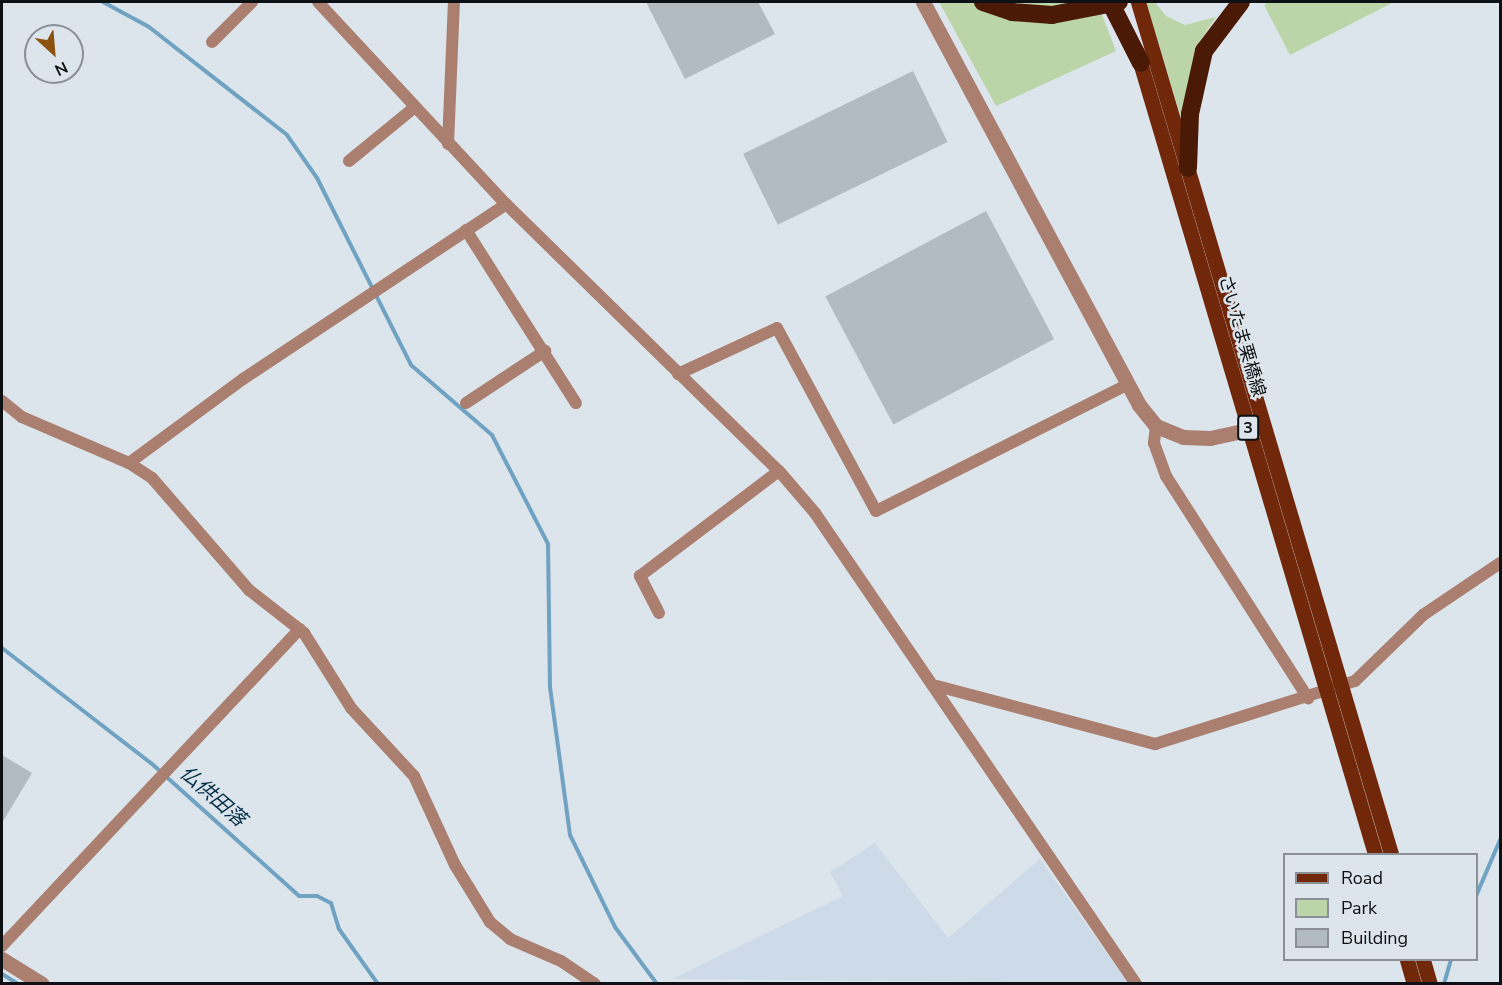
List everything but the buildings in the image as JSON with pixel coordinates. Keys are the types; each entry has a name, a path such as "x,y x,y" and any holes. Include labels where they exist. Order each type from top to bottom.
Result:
{"highway":[{"path":"983,2 1012,12 1061,14 1120,2"},
{"path":"1110,2 1141,63"},
{"path":"1188,168 1190,114 1201,61 1215,32 1241,2"}],"main road":[{"name":"さいたま栗橋線","path":"1120,2 1141,63 1248,431 1390,853"},
{"name":"さいたま栗橋線","path":"1138,2 1267,425 1375,853"},
{"path":"1407,961 1414,984"},
{"path":"1423,961 1430,984"}],"street":[{"path":"212,42 252,2"},
{"path":"318,2 506,204 779,471 936,686 1136,984"},
{"path":"448,144 454,2"},
{"path":"923,2 1127,385 1156,426 1197,440 1248,431 1267,425"},
{"path":"349,161 415,107"},
{"path":"129,463 243,379 506,204"},
{"path":"466,230 576,403"},
{"path":"678,374 777,328 876,511 1127,385"},
{"path":"466,403 545,351"},
{"path":"2,401 22,417 129,463 152,478 249,590 300,629 351,708 418,782 455,865 490,922 510,939 571,965 595,984"},
{"path":"1156,426 1154,443 1166,476 1308,698"},
{"path":"659,613 640,576 779,471"},
{"path":"936,686 1155,744 1334,690 1363,676 1423,615 1500,563"},
{"path":"2,946 300,629"},
{"path":"2,959 38,982"}],"shaded area":[{"path":"875,843 948,938 1040,859 1128,983 672,979 843,896 830,872"}],"green space":[{"path":"939,2 973,2 1017,19 1020,2 1097,2 1116,51 996,106"},
{"path":"1146,2 1155,2 1166,16 1185,25 1216,17 1196,47 1181,117"},
{"path":"1268,2 1394,2 1290,55 1264,5"}],"waterway":[{"path":"103,2 149,27 287,135 317,178 411,365 492,435 548,544 550,687 570,835 615,927 657,984"},
{"name":"仏供田落","path":"2,648 151,763 299,896 317,896 331,903 339,929 378,984"},
{"path":"1478,891 1500,840"},
{"path":"1444,984 1451,961"},
{"path":"2,974 18,984"}]}
